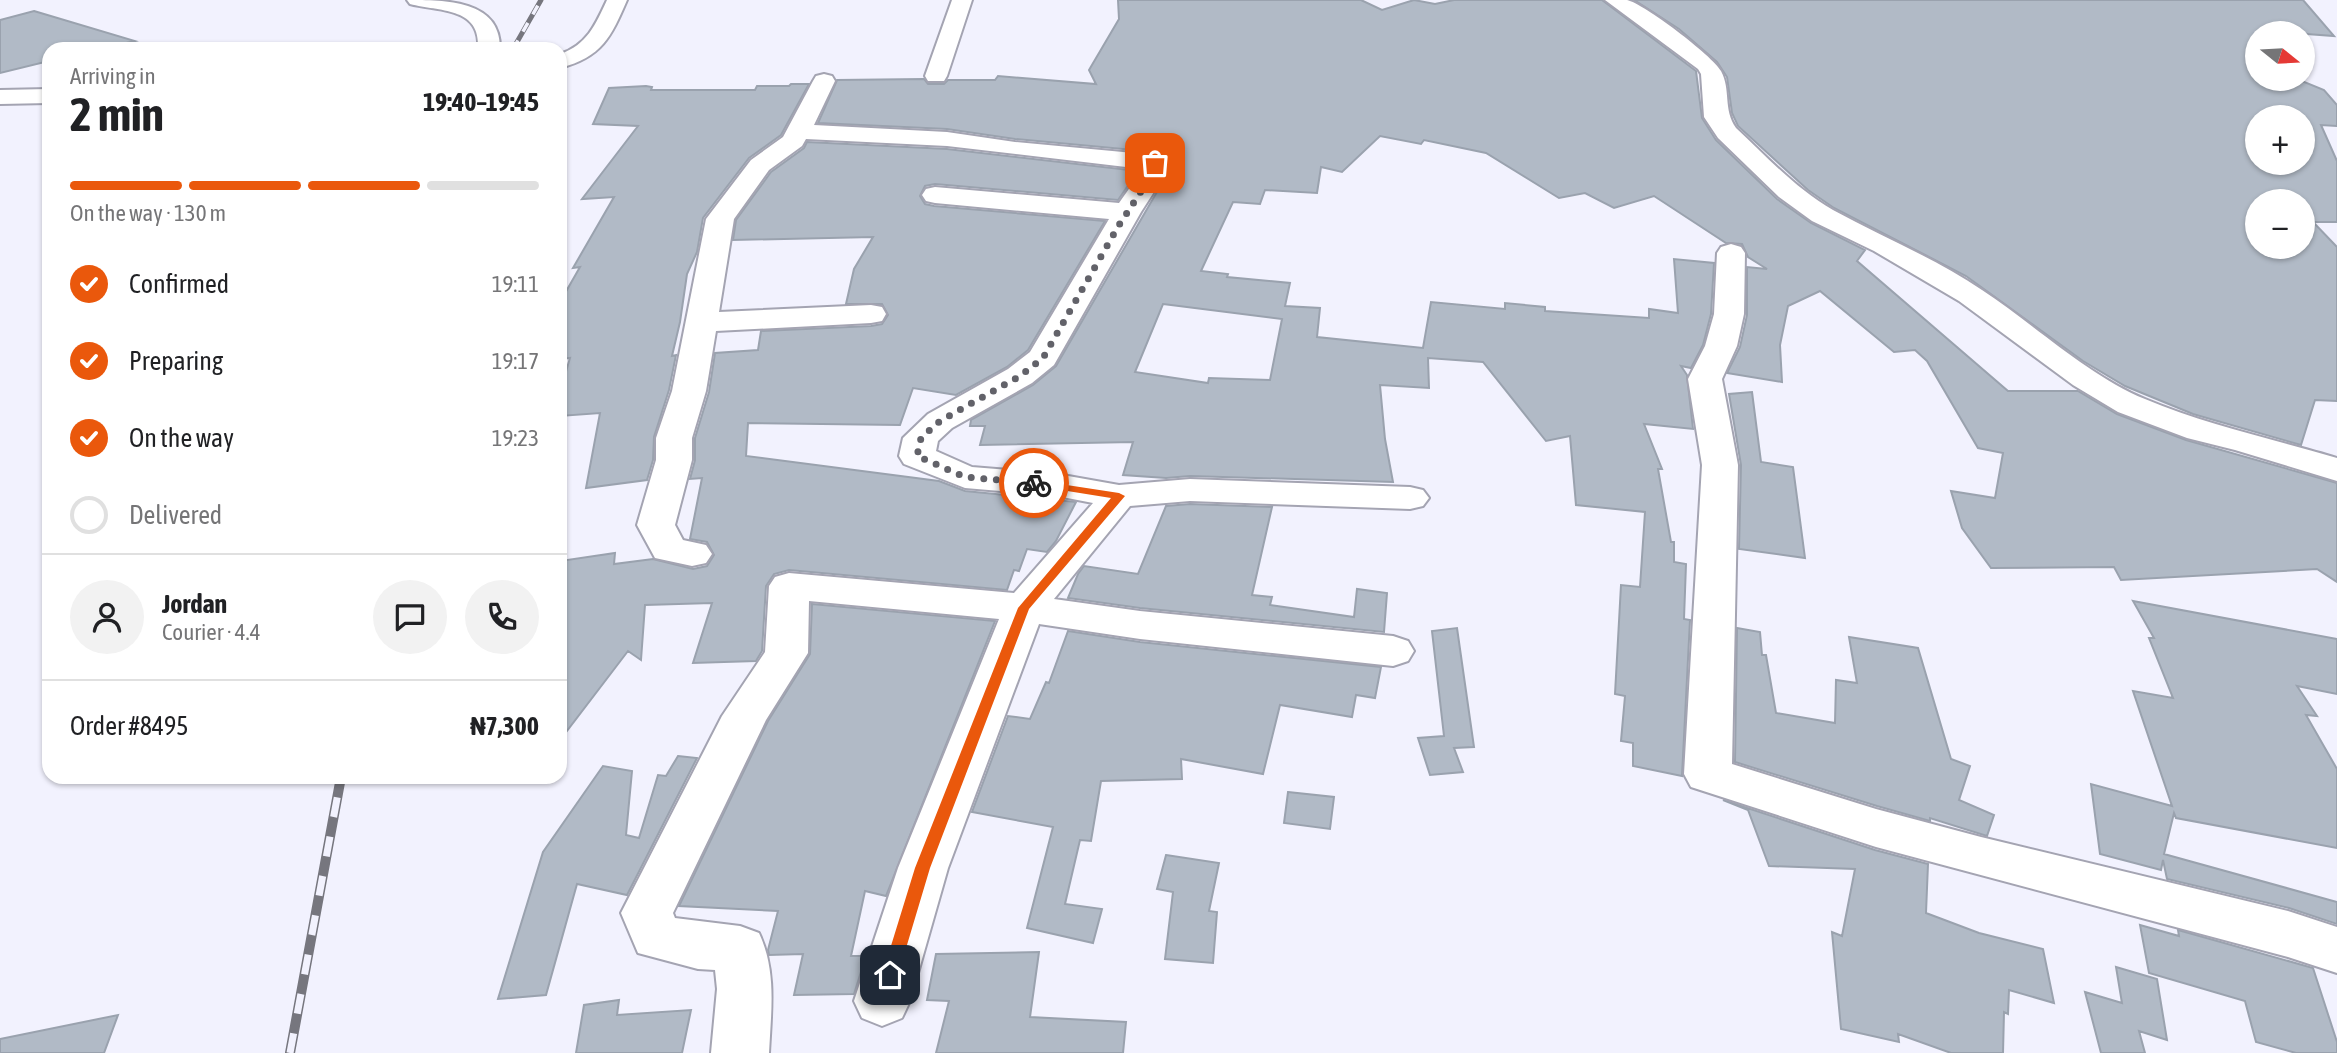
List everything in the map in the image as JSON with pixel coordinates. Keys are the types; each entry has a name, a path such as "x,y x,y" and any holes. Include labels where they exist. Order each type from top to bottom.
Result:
{"street":[{"path":"417,0 450,6 481,17 491,32 490,42"},
{"path":"567,59 582,54 596,44 617,0"},
{"path":"936,76 962,0"},
{"path":"1615,0 1660,29 1706,65 1712,74 1716,117 1727,133 1788,191 1822,215 1884,245 1970,295 2064,363 2130,405 2199,431 2244,441 2337,470"},
{"path":"692,554 669,549 656,525 674,460 674,438 689,391 712,251 720,219 760,165 793,141 824,81"},
{"path":"0,97 42,96"},
{"path":"798,131 947,139 1014,149 1155,163 1157,167 1127,212 1043,358 1020,376 940,421 921,438 917,456 965,477 1057,485 1119,496 1190,491 1410,498"},
{"path":"935,195 1127,212"},
{"path":"1731,253 1729,314 1721,346 1705,379 1720,464 1708,774 1876,828 2288,934 2337,950"},
{"path":"702,323 871,314"},
{"path":"882,1001 923,868 1024,608 1119,496"},
{"path":"740,1053 745,989 740,949 698,946 657,937 647,913 745,716 786,653 789,586 1024,608 1140,625 1393,652"}],"building":[{"path":"1118,0 1361,0 1382,10 1414,0 1435,4 1454,0 1602,0 1696,71 1702,118 1716,140 1777,199 1811,223 1865,250 1857,261 2008,391 2078,391 2117,414 2186,440 2337,483 2337,582 2317,569 2121,580 2114,567 1991,568 1962,528 1951,491 1995,498 2003,453 1978,448 1927,361 1915,350 1894,352 1820,291 1788,306 1780,345 1782,382 1727,373 1740,347 1747,315 1747,267 1767,269 1748,257 1742,244 1726,243 1654,196 1614,208 1585,193 1559,198 1486,153 1424,140 1421,144 1380,136 1342,172 1321,167 1317,193 1265,190 1260,204 1233,202 1201,271 1228,274 1227,277 1290,283 1285,306 1320,308 1317,337 1423,348 1431,302 1505,309 1505,303 1545,307 1545,311 1649,318 1649,309 1678,313 1674,259 1714,263 1711,314 1703,345 1691,368 1681,366 1687,375 1693,429 1644,424 1662,469 1658,469 1671,542 1674,542 1674,562 1686,564 1684,619 1690,620 1682,776 1633,766 1633,743 1621,741 1625,696 1615,694 1621,585 1640,587 1645,512 1576,505 1570,436 1546,441 1483,362 1428,358 1429,388 1380,385 1385,439 1393,482 1123,475 1133,442 980,445 985,426 970,426 971,420 1033,385 1056,366 1172,166 1166,157 1155,152 1015,139 947,129 818,123 837,80 924,79 928,84 944,84 948,80 995,80 998,76 1096,84 1089,70 1119,19","holes":["1163,304 1282,319 1270,380 1209,378 1208,383 1135,372"]},
{"path":"1634,0 2303,0 2334,36 2315,35 2315,21 2245,21 2245,91 2315,91 2315,86 2324,90 2337,105 2337,126 2321,125 2337,161 2337,222 2315,222 2315,189 2245,189 2245,259 2315,259 2315,224 2337,247 2337,401 2315,400 2301,445 2193,414 2125,386 2083,361 1966,276 1834,208 1808,190 1738,126 1732,113 1727,77 1717,62 1679,29"},
{"path":"34,11 135,41 42,42 42,63 0,73 0,20"},
{"path":"809,84 781,135 749,158 703,218 697,252 687,274 672,356 676,355 669,390 654,437 653,460 647,480 586,488 600,413 567,415 567,368 570,358 567,358 567,290 580,267 573,268 614,197 582,199 638,126 593,124 609,88 646,86 652,87 651,90 755,90 757,86"},
{"path":"807,142 947,149 1138,171 1118,200 935,184 925,186 920,196 925,204 934,206 1105,221 1028,350 1007,367 956,395 913,388 900,425 748,423 746,456 939,481 965,491 1076,502 1056,541 1047,552 1027,549 1019,571 1014,570 1007,590 789,570 774,574 766,586 762,651 756,661 693,663 712,603 645,605 641,660 628,651 567,731 567,560 615,553 614,564 653,559 693,569 707,566 714,555 707,542 690,539 702,478 690,479 695,460 695,438 709,392 715,353 758,350 761,331 871,326 882,324 888,315 882,304 846,304 854,269 873,237 733,240 736,220 771,172 804,148"},
{"path":"1752,392 1761,462 1793,467 1805,558 1739,549 1741,465 1729,394"},
{"path":"1190,504 1272,507 1252,595 1272,597 1270,605 1354,617 1357,589 1387,593 1384,632 1140,608 1068,598 1084,566 1138,574 1166,506"},
{"path":"2133,601 2337,639 2337,694 2297,686 2317,716 2306,715 2337,769 2337,848 2176,818 2174,813 2164,854 2337,902 2337,924 2289,908 2167,879 2163,860 2161,870 2100,854 2091,784 2172,806 2133,691 2173,698 2149,638 2154,638"},
{"path":"812,604 995,621 886,896 865,891 851,956 866,956 854,994 794,995 803,954 769,955 768,950 778,911 679,906 768,721 810,654"},
{"path":"1457,628 1474,747 1454,748 1463,772 1430,775 1418,738 1444,736 1432,631"},
{"path":"1737,628 1760,632 1762,655 1766,655 1776,713 1835,723 1836,680 1857,683 1849,637 1918,648 1951,759 1970,766 1959,800 1994,815 1987,836 1930,818 1930,821 1877,806 1735,762"},
{"path":"1068,631 1140,642 1381,667 1375,698 1356,695 1352,717 1280,705 1263,774 1181,759 1182,779 1101,781 1091,841 1080,840 1065,904 1102,909 1093,943 1027,928 1053,827 972,812 1008,716 1030,719 1046,682 1049,683"},
{"path":"678,756 697,758 627,895 577,884 546,995 498,999 543,852 603,766 632,771 626,835 639,838 658,775 666,776"},
{"path":"1288,792 1334,797 1330,829 1284,823"},
{"path":"1723,800 1875,850 1928,864 1926,913 1979,933 2043,949 2054,1003 2009,990 2008,1014 2004,1012 2003,1053 1951,1053 1898,1034 1899,1042 1841,1029 1832,932 1842,936 1855,869 1769,866 1748,810"},
{"path":"1166,855 1219,863 1209,911 1217,912 1213,963 1165,959 1173,892 1157,889"},
{"path":"2140,925 2179,936 2178,930 2313,968 2337,1042 2337,1053 2296,1053 2256,1042 2245,1001 2149,973"},
{"path":"1039,952 1030,1017 1126,1022 1123,1053 936,1053 949,1001 927,1000 936,954"},
{"path":"2116,967 2157,979 2167,1040 2139,1031 2145,1053 2101,1053 2085,992 2122,1003"},
{"path":"619,1000 617,1015 691,1010 682,1053 576,1053 584,1005"},
{"path":"118,1015 104,1053 0,1053 0,1039"}],"railway":[{"path":"517,42 541,0"},
{"path":"290,1053 340,784"}],"way so far":[{"path":"1034,483 965,477 917,456 921,438 940,421 1020,376 1043,358 1119,225 1157,167 1155,163"}],"route":[{"path":"890,975 923,868 957,774 1024,608 1119,496 1034,483"}]}
